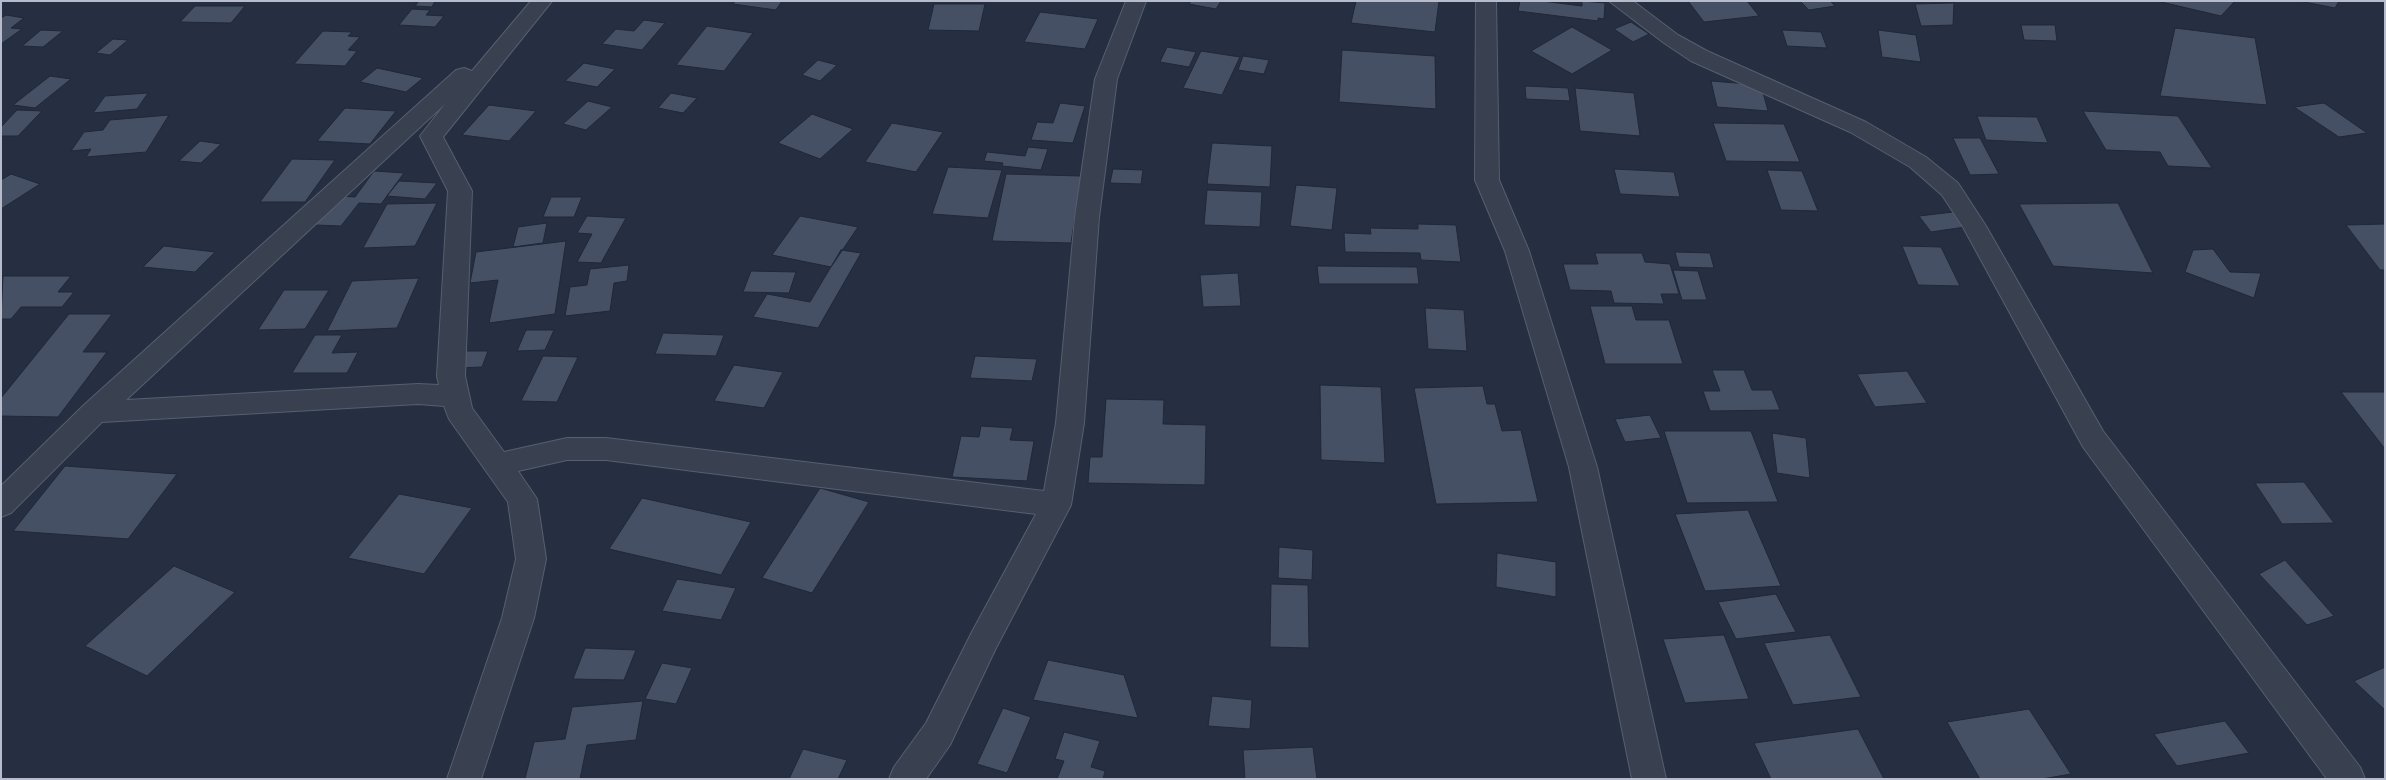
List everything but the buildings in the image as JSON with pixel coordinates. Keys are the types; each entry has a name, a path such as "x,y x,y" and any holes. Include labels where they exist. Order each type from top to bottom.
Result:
{"street":[{"path":"906,779 938,734 984,640 1056,505 1070,424 1087,217 1106,79 1136,1"},
{"path":"1486,1 1487,180 1517,251 1583,467 1650,779"},
{"path":"1619,1 1671,39 1699,56 1866,132 1918,162 1950,189 1974,226 2093,439 2348,779"},
{"path":"464,779 518,618 531,559 522,499 460,411 451,376 460,191 431,136 541,3"},
{"path":"1,506 95,412 541,3"},
{"path":"95,412 418,394 456,396"},
{"path":"499,464 567,450 606,449 1056,505"}]}
